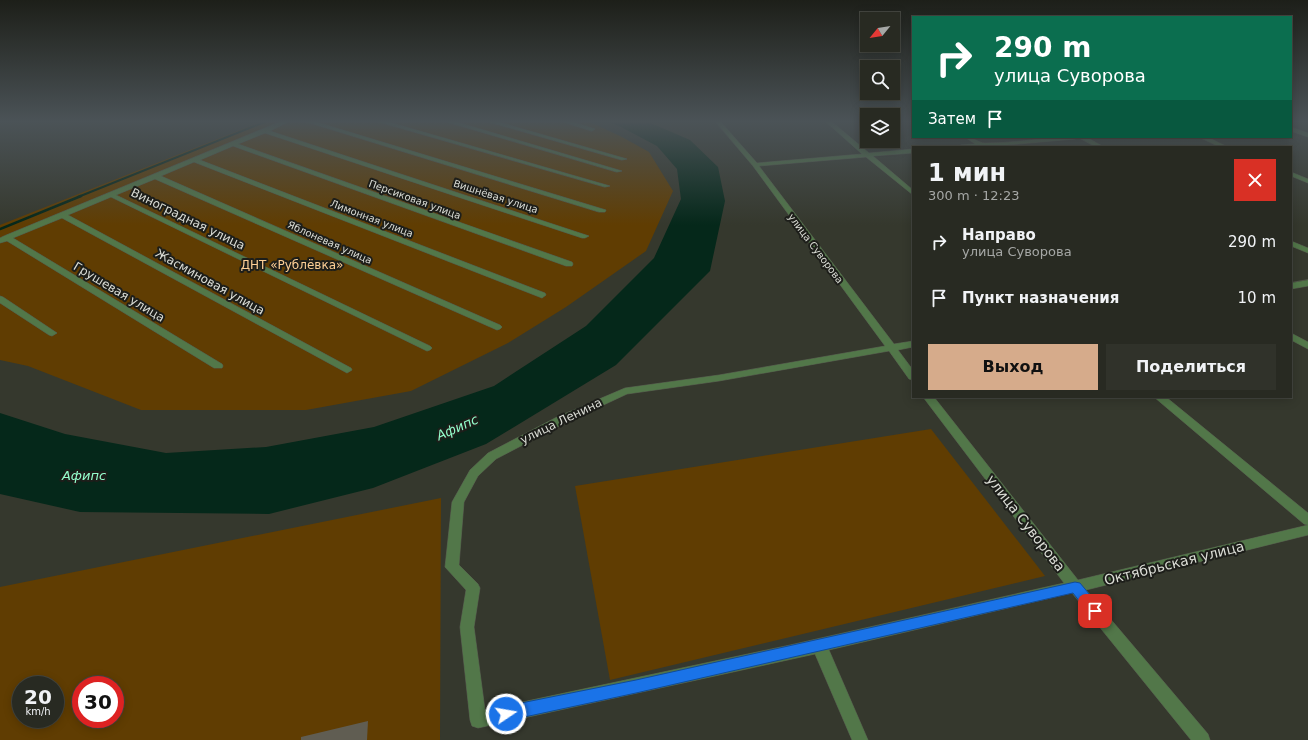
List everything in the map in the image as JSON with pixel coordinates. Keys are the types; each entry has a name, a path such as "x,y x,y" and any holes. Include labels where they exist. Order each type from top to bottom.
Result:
{"street":[{"path":"3,240 205,156"},
{"name":"Персиковая улица","path":"264,156 569,264"},
{"name":"Вишнёвая улица","path":"340,156 585,236"},
{"path":"421,156 602,210"},
{"path":"500,156 607,186"},
{"path":"565,156 619,171"},
{"path":"612,156 624,159"},
{"name":"улица Суворова","path":"747,156 912,376"},
{"path":"755,165 862,156"},
{"path":"869,156 912,192"},
{"name":"Лимонная улица","path":"194,160 542,295"},
{"path":"1292,174 1308,182"},
{"name":"Яблоневая улица","path":"155,176 497,327"},
{"name":"Виноградная улица","path":"111,195 427,348"},
{"name":"Жасминовая улица","path":"62,215 347,370"},
{"name":"Грушевая улица","path":"3,240 218,366"},
{"path":"1292,243 1308,251"},
{"path":"1292,286 1308,283"},
{"path":"0,300 52,333"},
{"path":"1292,337 1308,346"},
{"name":"улица Ленина","path":"478,720 467,627 472,588 452,567 458,502 474,473 492,456 561,420 626,391 719,378 912,344"},
{"name":"улица Суворова","path":"929,398 1075,587 1202,740"},
{"path":"1160,398 1308,520"},
{"name":"Октябрьская улица","path":"478,720 605,693 1075,587 1308,530"},
{"path":"819,645 860,740"}],"green space":[{"name":"ДНТ «Рублёвка»","path":"176,156 651,156 673,191 646,251 566,307 508,343 411,391 306,410 141,410 28,366 0,360 0,225"},
{"path":"931,429 1045,576 610,680 575,486"},
{"path":"441,498 440,740 0,740 0,587"}],"water":[{"name":"Афипс","path":"665,156 706,156 718,167 725,201 710,271 616,365 486,444 373,488 269,514 80,512 0,494 0,413 65,434 166,453 266,447 374,427 494,386 586,326 654,258 681,199 677,169"}],"building":[{"path":"368,721 367,740 301,740 301,737"}],"waterway":[{"path":"78,197 181,156"},
{"path":"0,229 81,196"}],"route":[{"path":"506,714 1075,587 1095,611"}]}
